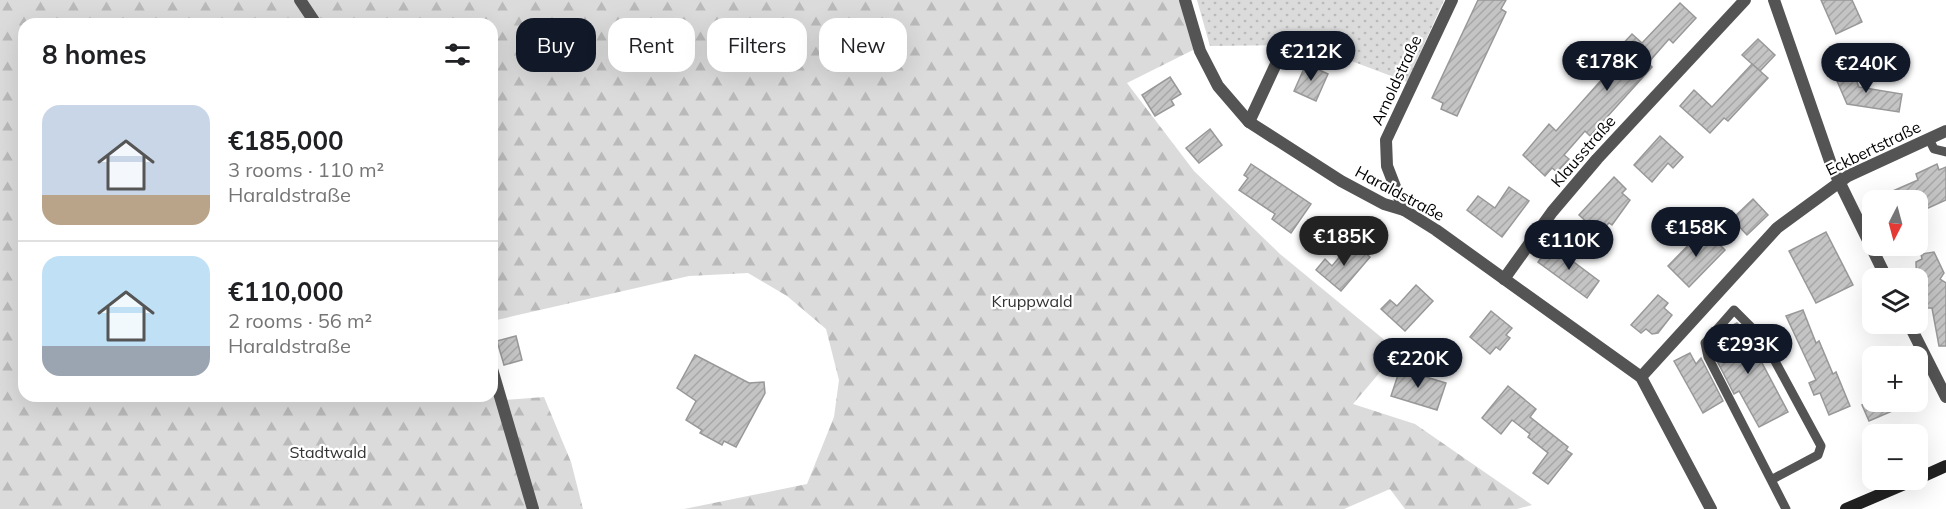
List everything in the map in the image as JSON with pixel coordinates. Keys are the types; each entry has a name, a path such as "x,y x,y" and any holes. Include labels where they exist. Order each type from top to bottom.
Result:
{"main road":[{"path":"1928,474 1946,466"},
{"path":"1846,509 1890,490"}],"street":[{"path":"300,0 312,18"},
{"name":"Haraldstraße","path":"1185,0 1200,51 1218,86 1249,122 1341,181 1384,204 1404,210 1437,230 1641,377 1711,509"},
{"name":"Arnoldstraße","path":"1404,210 1387,166 1386,140 1452,0"},
{"name":"Klausstraße","path":"1504,279 1552,212 1597,159 1745,0"},
{"path":"1774,0 1838,182 1881,268"},
{"path":"1249,122 1288,38"},
{"name":"Eckbertstraße","path":"1641,377 1777,228 1838,182 1946,131"},
{"path":"1914,334 1946,397"},
{"path":"498,389 533,509"}],"lane":[{"path":"1929,139 1934,149 1946,152"},
{"path":"1771,480 1818,455 1821,446 1764,339 1734,310 1705,344 1708,357 1771,480 1786,509"}],"green space":[{"name":"Stadtwald","path":"0,0 297,0 309,18 18,18 18,402 498,402 498,394 530,509 0,509"},
{"name":"Kruppwald","path":"303,0 1180,0 1195,49 1127,83 1194,171 1280,254 1398,351 1353,404 1415,424 1532,505 1517,509 1405,509 1390,489 1344,509 684,509 807,484 834,417 839,380 826,329 787,296 748,273 689,276 498,320 498,18 315,18"},
{"path":"1197,0 1444,0 1407,82 1309,45 1210,46"},
{"path":"544,397 571,462 583,509 535,509 503,400"}],"building":[{"path":"1478,0 1506,0 1501,9 1506,12 1457,116 1441,109 1443,103 1432,98"},
{"path":"1821,0 1852,0 1862,22 1836,34"},
{"path":"1680,3 1696,18 1673,43 1669,39 1648,63 1652,67 1590,136 1585,131 1564,155 1569,159 1557,172 1552,168 1545,176 1523,155 1549,124 1556,131 1612,68 1606,62 1632,34 1642,43"},
{"path":"1758,39 1775,55 1760,71 1742,55"},
{"path":"1306,64 1328,74 1316,101 1294,91"},
{"path":"1752,64 1768,78 1728,121 1724,118 1710,133 1680,106 1694,90 1712,107"},
{"path":"1851,67 1859,87 1902,94 1899,112 1847,104 1834,74"},
{"path":"1170,77 1181,94 1171,100 1174,105 1155,116 1142,95"},
{"path":"1210,129 1222,145 1199,163 1186,148"},
{"path":"1660,136 1683,157 1673,168 1668,163 1652,182 1634,165"},
{"path":"1251,164 1311,204 1291,233 1272,219 1275,214 1239,190 1248,178 1244,175"},
{"path":"1937,164 1939,170 1946,167 1946,200 1928,208 1928,190 1895,190 1918,180 1916,174"},
{"path":"1614,177 1626,189 1622,193 1630,200 1612,225 1609,223 1604,228 1596,221 1591,226 1579,215"},
{"path":"1509,187 1529,201 1502,237 1467,210 1478,196 1495,208"},
{"path":"1753,199 1768,215 1747,235 1732,219"},
{"path":"1704,229 1725,250 1689,287 1668,266"},
{"path":"1826,232 1853,285 1816,303 1789,251"},
{"path":"1352,242 1370,257 1341,291 1316,270 1325,259 1332,266"},
{"path":"1551,245 1599,281 1587,298 1538,262"},
{"path":"1934,252 1944,273 1940,279 1946,283 1946,346 1939,346 1932,308 1928,308 1928,268 1916,268 1916,262 1922,259 1921,256 1928,256 1928,253"},
{"path":"1416,285 1433,301 1405,331 1381,309 1390,300 1397,306"},
{"path":"1658,295 1668,303 1664,308 1672,315 1658,333 1652,334 1646,329 1641,333 1631,325"},
{"path":"1803,310 1816,343 1819,341 1833,374 1836,372 1850,406 1829,415 1820,393 1814,395 1809,383 1816,380 1786,316"},
{"path":"1491,311 1512,328 1506,335 1510,338 1500,350 1496,347 1490,354 1470,337"},
{"path":"1737,323 1744,329 1788,412 1759,427 1739,391 1734,394 1714,355 1712,345 1727,328"},
{"path":"516,336 522,360 504,365 498,341"},
{"path":"1690,353 1696,364 1701,358 1723,401 1703,413 1674,361"},
{"path":"695,355 749,383 764,382 765,393 736,447 724,441 722,445 700,433 702,430 686,420 696,401 677,388"},
{"path":"1400,369 1446,383 1437,410 1391,396"},
{"path":"1508,386 1536,409 1530,417 1568,447 1566,450 1572,454 1548,484 1533,473 1548,453 1528,437 1530,434 1512,420 1501,434 1482,418"},
{"path":"1865,412 1890,412 1869,421"}]}
